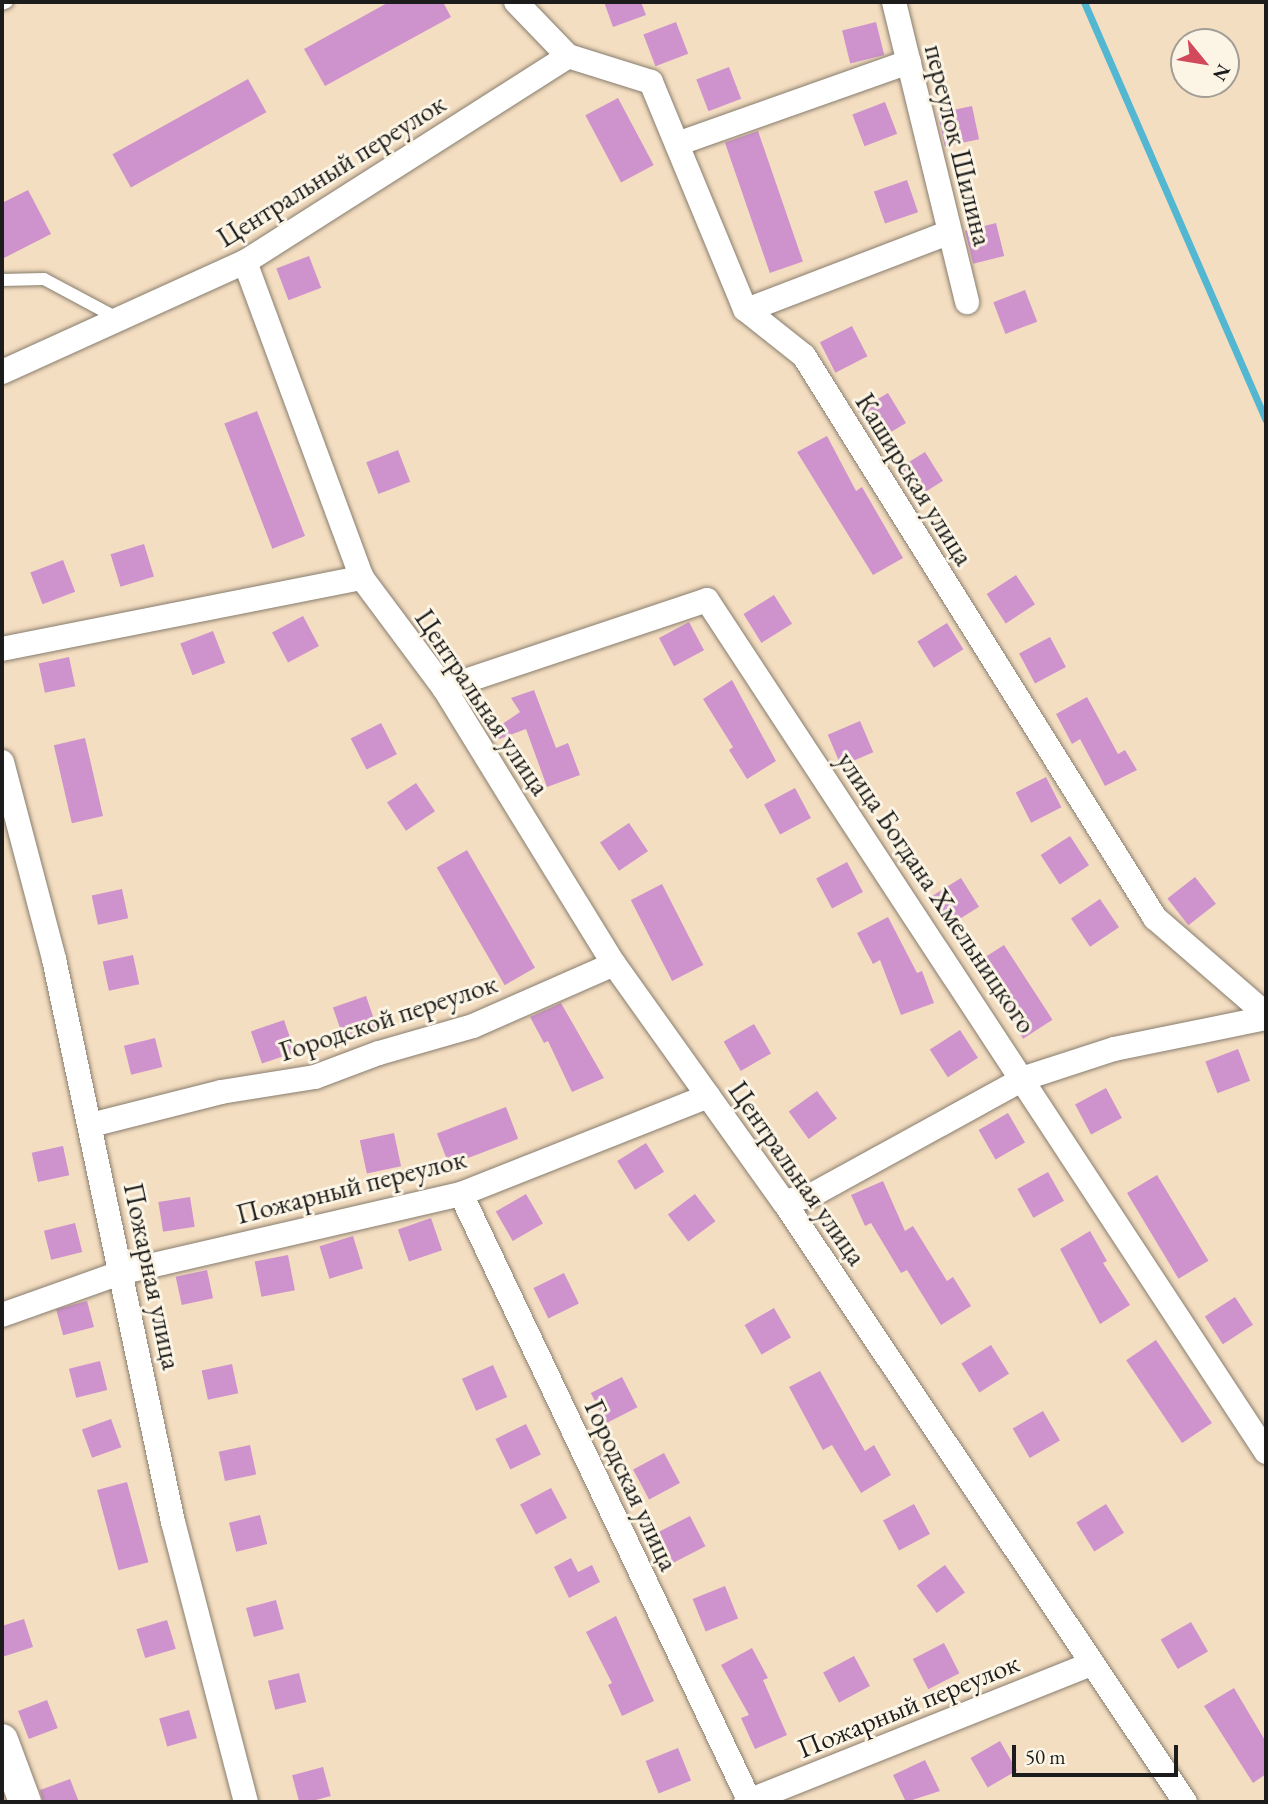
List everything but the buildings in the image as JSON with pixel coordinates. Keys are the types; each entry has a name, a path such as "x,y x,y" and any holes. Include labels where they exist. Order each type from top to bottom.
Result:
{"street":[{"name":"Каширская улица","path":"516,2 568,56 651,82 747,310 804,356 1154,918 1266,1016"},
{"name":"переулок Шилина","path":"894,2 967,302"},
{"name":"Центральный переулок","path":"2,372 245,262 568,56"},
{"path":"677,144 909,62"},
{"path":"747,310 950,232"},
{"name":"Центральная улица","path":"245,262 362,578 444,688 614,964 785,1202 1185,1802"},
{"path":"2,649 362,578"},
{"name":"улица Богдана Хмельницкого","path":"444,688 707,600 1025,1078 1266,1452"},
{"name":"Пожарная улица","path":"2,762 54,959 123,1272 173,1522 246,1802"},
{"name":"Городской переулок","path":"91,1125 221,1092 315,1077 379,1053 473,1026 614,964"},
{"path":"785,1202 812,1195 1025,1078 1114,1049 1266,1016"},
{"name":"Пожарный переулок","path":"2,1315 123,1272 461,1194 709,1096"},
{"name":"Городская улица","path":"461,1194 748,1802"},
{"name":"Пожарный переулок","path":"748,1802 1091,1664"},
{"path":"2,1740 25,1802"}],"lane":[{"path":"2,4 7,2"},
{"path":"2,280 44,279 119,319"}],"waterway":[{"path":"1084,2 1266,420"}]}
